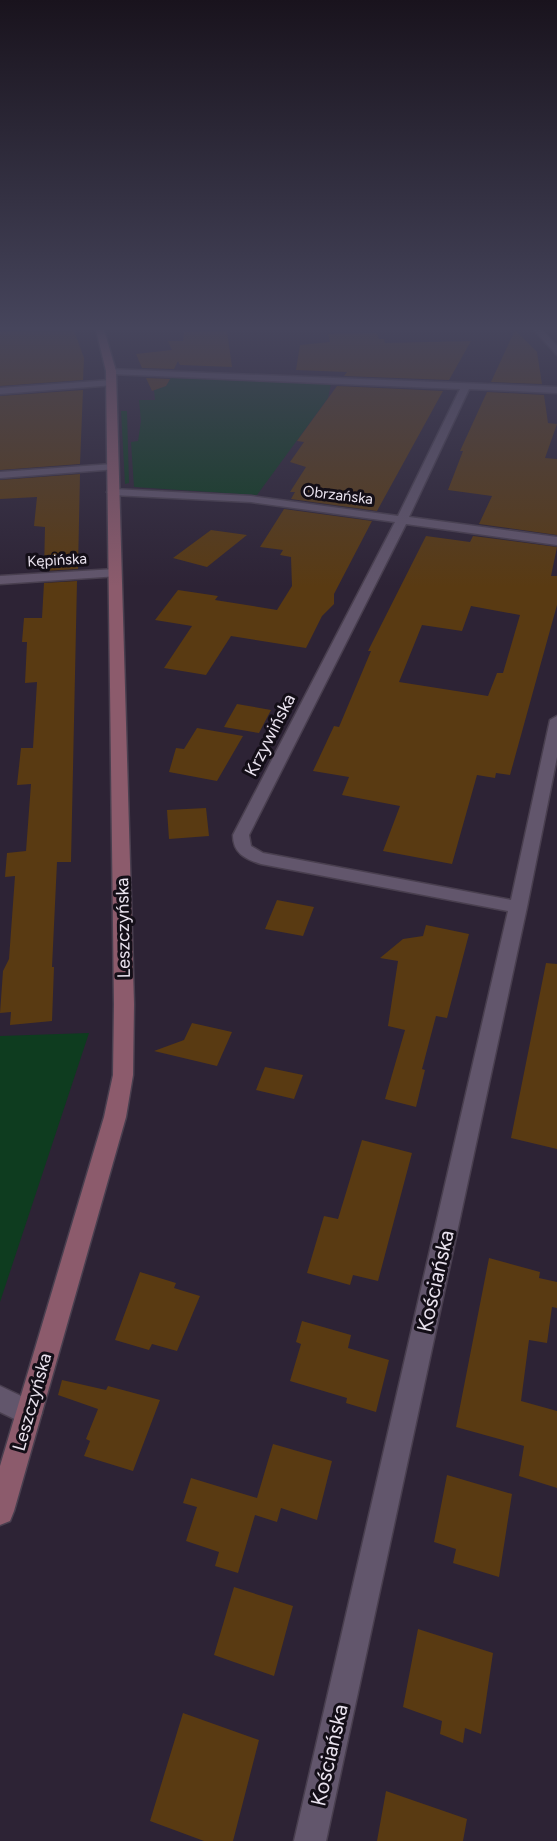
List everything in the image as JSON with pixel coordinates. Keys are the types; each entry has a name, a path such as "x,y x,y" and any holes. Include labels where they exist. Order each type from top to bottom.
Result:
{"street":[{"name":"Leszczyńska","path":"0,1511 101,1170 123,1075 124,1004 112,416"},
{"name":"Krzywińska","path":"452,416 403,518 240,835 240,844 246,853 261,858 518,907"},
{"path":"0,475 113,467"},
{"name":"Obrzańska","path":"113,492 251,499 403,518 557,541"},
{"name":"Kępińska","path":"0,580 115,573"},
{"name":"Kościańska","path":"310,1841 518,907 557,720"},
{"path":"0,1398 29,1413"}],"green space":[{"path":"121,416 127,416 129,483 125,484"},
{"path":"141,416 315,416 257,495 134,487 131,442 138,441"},
{"path":"89,1033 0,1302 0,1036"}],"building":[{"path":"0,416 82,416 80,464 0,470"},
{"path":"315,416 429,416 377,511 291,499 295,492 290,492 306,467 290,462 304,442 297,441"},
{"path":"476,416 547,416 548,423 557,424 545,458 557,459 557,535 479,524 492,496 448,490 463,451 460,451"},
{"path":"80,474 78,569 44,571 45,527 34,526 37,497 0,499 0,480"},
{"path":"284,509 372,521 334,594 334,604 322,616 306,648 231,636 206,675 164,668 192,626 155,620 178,590 218,596 215,600 277,610 292,586 291,557 280,555 283,550 260,547"},
{"path":"211,530 247,535 207,567 173,558"},
{"path":"426,536 470,542 473,536 557,547 551,576 557,576 557,605 510,775 496,773 495,778 477,775 452,864 383,851 400,806 342,795 349,777 313,771 334,726 339,727 371,651 368,651","holes":["471,606 520,615 503,673 497,673 488,696 399,682 422,625 462,631"]},
{"path":"77,581 71,862 57,862 52,1021 10,1025 11,1012 0,1013 3,971 9,959 15,876 5,877 7,853 26,851 31,784 17,785 21,748 33,748 37,682 25,683 27,642 22,642 24,618 42,618 44,583"},
{"path":"237,704 271,710 259,733 224,727"},
{"path":"197,728 243,736 217,781 169,772 176,748 184,749"},
{"path":"206,808 209,836 169,839 167,810"},
{"path":"277,900 314,907 303,936 265,929"},
{"path":"426,925 469,934 447,1018 436,1016 422,1069 425,1070 416,1107 385,1099 405,1030 388,1026 398,961 380,958 403,939 423,936"},
{"path":"546,963 557,964 557,1149 511,1138"},
{"path":"192,1023 232,1032 217,1066 154,1051 184,1040"},
{"path":"265,1067 303,1075 294,1099 256,1090"},
{"path":"362,1140 412,1153 378,1281 353,1275 350,1285 307,1273 324,1216 338,1219"},
{"path":"489,1258 540,1272 539,1278 557,1282 557,1308 552,1307 547,1343 529,1340 521,1401 557,1411 557,1488 519,1476 524,1446 456,1427"},
{"path":"140,1272 176,1283 174,1288 200,1296 177,1351 152,1344 149,1350 115,1340"},
{"path":"302,1321 351,1335 348,1348 389,1360 376,1412 346,1403 347,1398 290,1381 301,1344 296,1342"},
{"path":"62,1380 106,1390 108,1386 160,1400 133,1471 84,1456 90,1441 86,1439 98,1409 58,1395"},
{"path":"273,1444 332,1461 317,1520 281,1508 277,1522 255,1515 238,1573 215,1566 219,1552 186,1541 197,1507 183,1503 191,1478 257,1498"},
{"path":"447,1475 512,1494 499,1577 453,1563 456,1549 434,1542"},
{"path":"234,1587 293,1606 274,1676 214,1655"},
{"path":"418,1629 493,1653 481,1734 465,1728 463,1743 440,1734 442,1721 403,1707"},
{"path":"183,1713 259,1740 233,1841 204,1841 150,1821"},
{"path":"386,1791 467,1819 463,1841 377,1841"}]}
